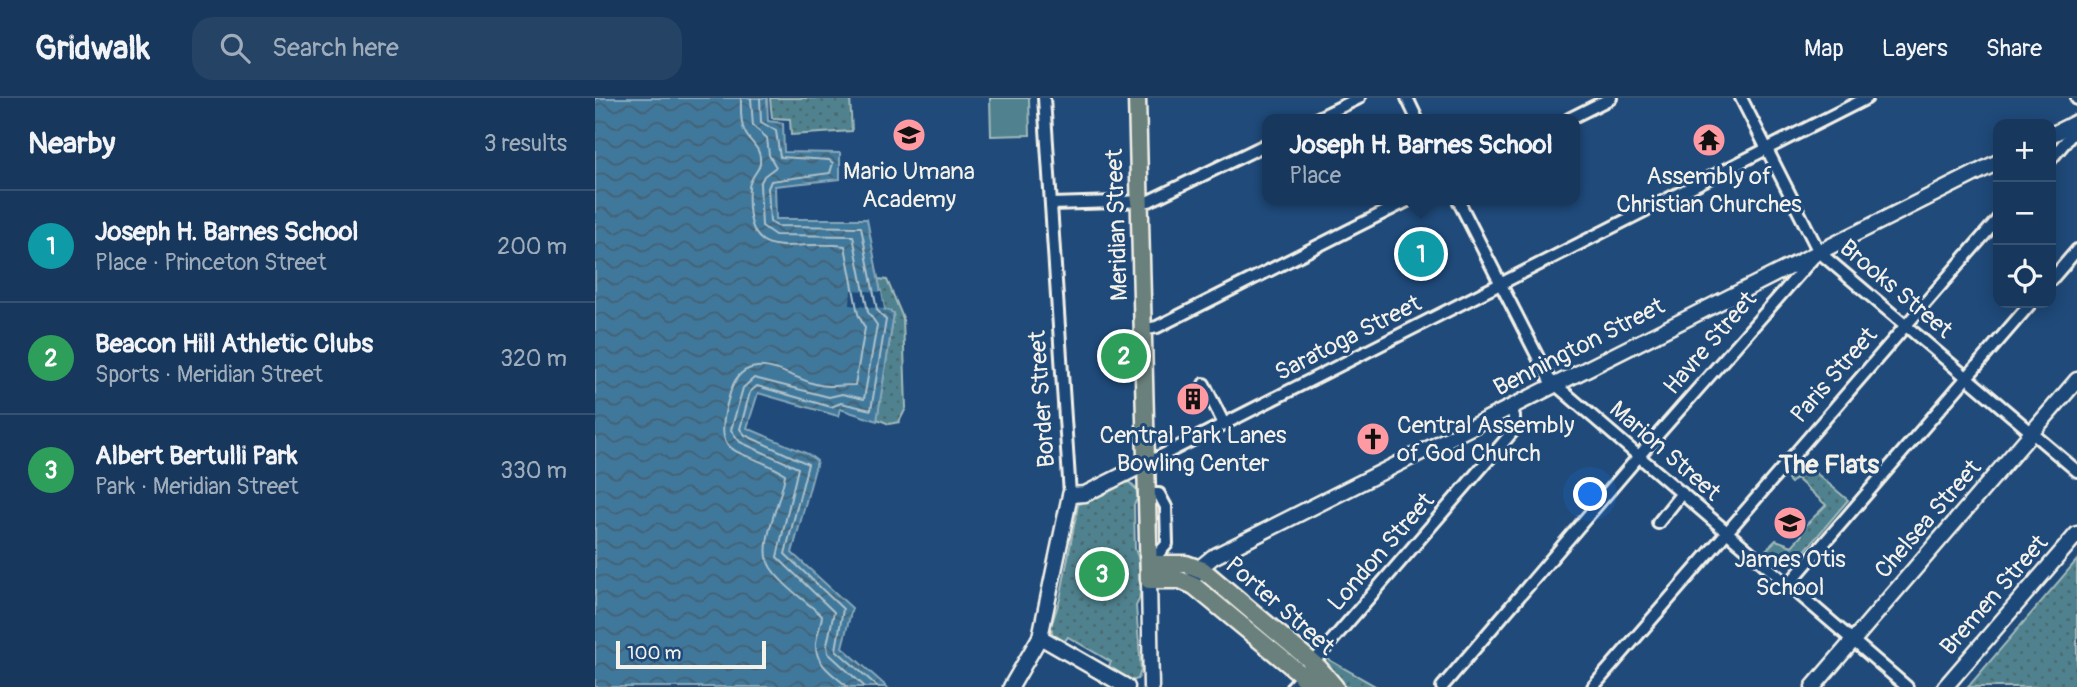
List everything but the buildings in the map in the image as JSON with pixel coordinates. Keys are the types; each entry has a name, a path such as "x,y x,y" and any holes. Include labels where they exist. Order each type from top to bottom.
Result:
{"highway":[{"path":"1302,675 1320,687"}],"main road":[{"name":"Meridian Street","path":"1137,98 1151,687"},
{"path":"2056,132 2077,122"},
{"name":"Bennington Street","path":"1190,583 1200,568 1213,557 1993,165"},
{"name":"Chelsea Street","path":"1813,687 2077,380"},
{"path":"1070,495 1085,494 1147,463"},
{"name":"Border Street","path":"1011,687 1040,637 1070,495"},
{"name":"Bremen Street","path":"1945,687 2077,534"},
{"name":"Porter Street","path":"1149,572 1182,564 1200,568 1302,675"},
{"name":"Porter Street","path":"1149,572 1190,583 1302,675 1335,687"},
{"path":"1040,637 1124,686"}],"street":[{"name":"Border Street","path":"1044,98 1070,495"},
{"path":"1326,114 1359,98"},
{"path":"1407,98 1415,114"},
{"path":"1579,114 1611,98"},
{"name":"Brooks Street","path":"1741,98 1819,252 2077,471"},
{"name":"Saratoga Street","path":"1147,463 1867,98"},
{"path":"2056,153 2077,128"},
{"path":"1051,204 1139,202 1158,198 1262,146"},
{"path":"1143,330 1157,327 1399,205"},
{"name":"Marion Street","path":"1460,205 1544,373 1907,687"},
{"name":"Paris Street","path":"1593,687 1993,225"},
{"path":"2056,274 2077,250"},
{"name":"Havre Street","path":"1442,687 1819,252"},
{"path":"1788,585 2027,308"},
{"path":"1204,384 1224,424"},
{"name":"London Street","path":"1302,675 1514,429 1514,416 1510,407"},
{"path":"1658,523 1682,493"}],"green space":[{"path":"770,98 850,98 852,131 791,135 790,119 772,118"},
{"path":"990,98 1029,98 1030,135 991,136"},
{"path":"878,279 887,280 903,318 906,408 899,422 889,424 877,419 894,314 884,309"},
{"path":"1803,462 1848,500 1798,559 1788,550 1778,560 1766,550 1776,540 1792,546 1802,535 1799,532 1826,505 1796,478 1791,483 1788,480"},
{"path":"1129,482 1136,489 1138,497 1134,505 1135,549 1141,578 1136,606 1141,670 1138,679 1129,682 1107,670 1111,662 1068,637 1063,643 1053,637 1051,626 1060,599 1078,505"},
{"path":"2077,560 2077,687 1968,687"},
{"path":"1326,658 1377,687 1342,687 1322,662"}],"water":[{"path":"595,98 767,98 768,121 783,123 784,152 840,153 840,179 775,186 776,219 867,219 884,309 894,313 877,421 840,409 838,416 758,393 747,428 808,454 817,461 792,553 852,608 842,647 887,687 595,687"}],"pier":[{"path":"851,290 881,292 884,309 850,305"}],"place":[{"name":"Mario Umana Academy","path":"909,135"},
{"name":"Assembly of Christian Churches","path":"1709,140"},
{"name":"Joseph H. Barnes School","path":"1421,254"},
{"name":"Beacon Hill Athletic Clubs","path":"1124,356"},
{"name":"Central Park Lanes Bowling Center","path":"1193,399"},
{"name":"Central Assembly of God Church","path":"1373,439"},
{"name":"James Otis School","path":"1790,523"},
{"name":"Albert Bertulli Park","path":"1102,574"}],"district":[{"name":"The Flats","path":"1829,465"}]}
